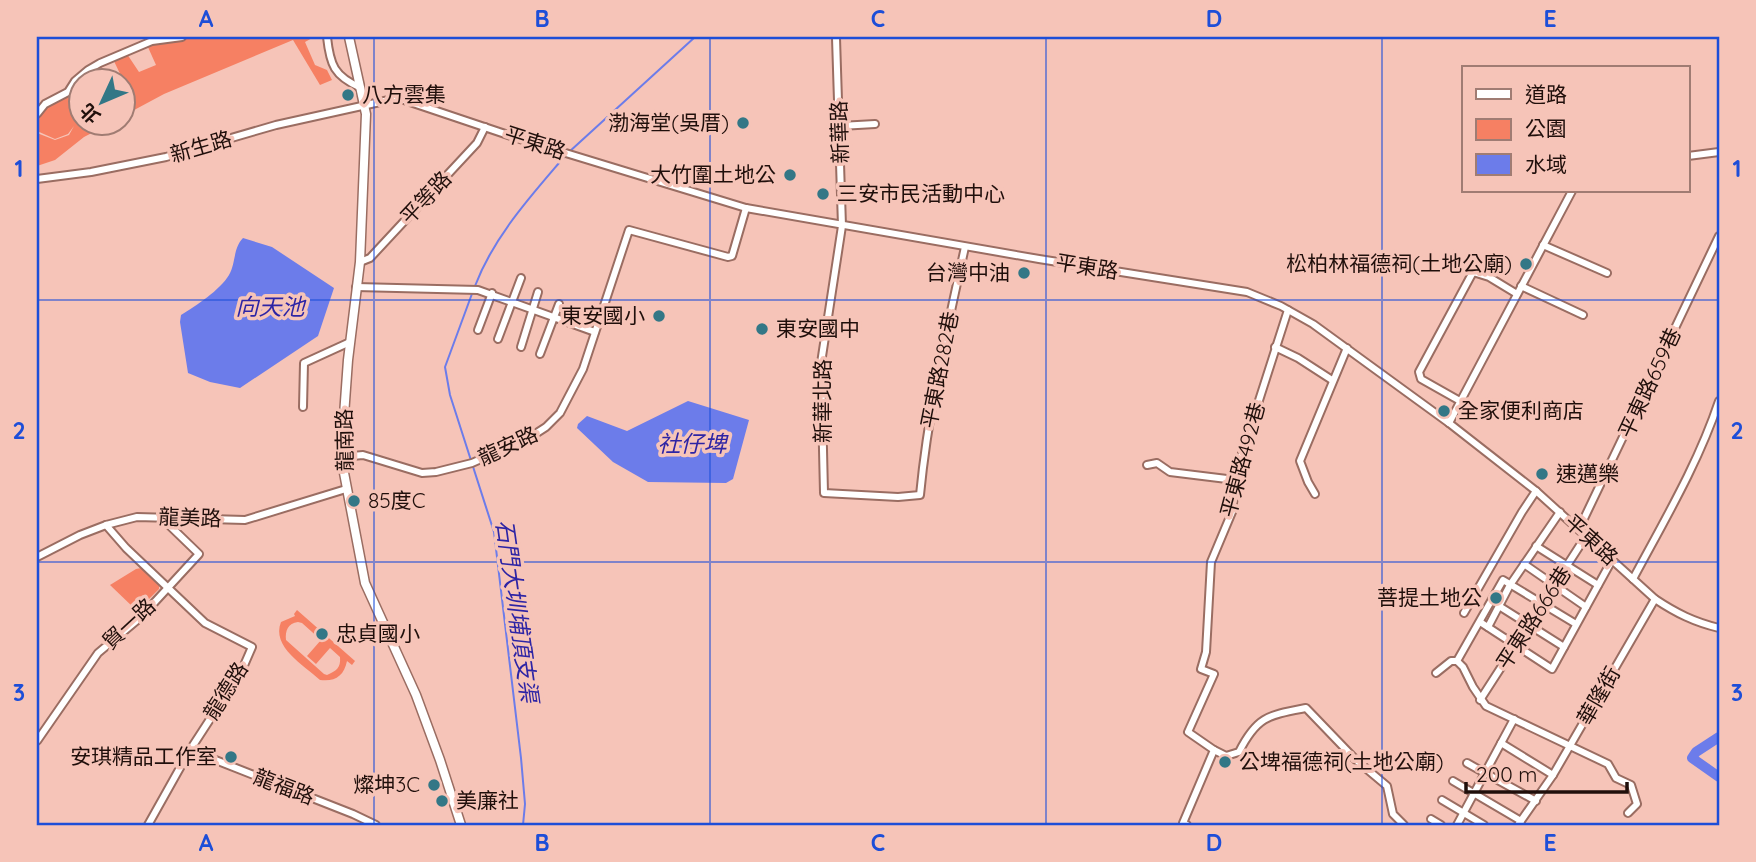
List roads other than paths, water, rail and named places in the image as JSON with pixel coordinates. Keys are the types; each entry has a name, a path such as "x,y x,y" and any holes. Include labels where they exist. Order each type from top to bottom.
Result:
{"main road":[{"name":"龍南路","path":"349,37 366,114 360,262 341,433 341,457 365,583 416,695 461,825"}],"street":[{"path":"37,114 45,104 68,92 81,75 100,63 152,41 182,37"},
{"path":"327,37 329,56 334,69 343,80 361,88"},
{"name":"新華路","path":"836,38 842,226"},
{"name":"平東路","path":"364,106 398,98 704,197 746,208 965,247 1247,292 1314,324 1448,423 1536,491 1655,599 1676,614 1696,623 1719,628"},
{"name":"新生路","path":"37,179 166,158 276,125 364,106"},
{"path":"840,126 875,124"},
{"name":"平等路","path":"360,262 370,258 452,170 482,137 485,127"},
{"path":"1690,156 1719,152"},
{"path":"1448,423 1571,192"},
{"name":"龍安路","path":"341,457 363,455 422,473 436,472 471,463 537,434 554,420 575,386 629,230 728,257 732,256 746,208"},
{"name":"新華北路","path":"842,226 821,363 824,493 898,497 920,495"},
{"name":"平東路659巷","path":"1578,529 1719,236"},
{"path":"1543,245 1606,273"},
{"name":"平東路282巷","path":"920,495 935,383 965,247"},
{"path":"1460,401 1421,379 1419,372 1473,272 1489,277 1517,294"},
{"path":"498,339 521,278"},
{"path":"1521,286 1583,315"},
{"path":"356,288 474,290 492,293 595,332"},
{"path":"521,347 538,292"},
{"path":"478,330 492,293"},
{"path":"540,354 559,304"},
{"name":"平東路492巷","path":"1214,750 1188,732 1214,674 1200,669 1206,652 1211,562 1232,512 1235,480 1288,310"},
{"path":"303,407 304,363 350,342"},
{"path":"1275,347 1332,380"},
{"path":"1315,494 1300,461 1347,348"},
{"path":"1633,579 1710,429 1719,401"},
{"path":"1147,465 1157,463 1170,471 1235,480"},
{"name":"龍美路","path":"37,557 80,535 137,517 245,520 346,489"},
{"path":"1464,613 1536,491"},
{"path":"1488,627 1510,585 1560,512"},
{"name":"貿一路","path":"38,737 98,653 141,617 200,554 169,525 168,517"},
{"path":"106,525 167,588"},
{"name":"平東路666巷","path":"1480,700 1587,536"},
{"path":"1536,546 1598,585"},
{"path":"1480,622 1552,669 1612,560"},
{"path":"1524,564 1586,607"},
{"path":"1457,661 1503,580 1576,624"},
{"name":"龍德路","path":"148,825 190,750 242,670 252,647 205,622 167,588"},
{"name":"華隆街","path":"1520,823 1570,747 1655,599"},
{"path":"1499,606 1564,647"},
{"path":"1436,673 1451,661 1457,661 1486,706 1608,764 1616,778 1631,785 1637,804 1628,813"},
{"path":"1187,825 1183,823 1214,750 1226,756 1239,752 1249,733 1271,714 1306,708 1356,760 1387,786 1393,814 1404,825"},
{"path":"1457,825 1514,719"},
{"path":"1501,743 1553,775"},
{"name":"龍福路","path":"190,750 376,825"},
{"path":"1467,763 1536,801"},
{"path":"1453,780 1520,823"},
{"path":"1441,800 1484,825"},
{"path":"1431,819 1441,825"}],"water":[{"name":"向天池","path":"243,238 272,247 334,288 318,336 240,388 210,382 188,373 180,322 181,315 225,281"},
{"name":"社仔埤","path":"688,401 749,420 733,479 726,483 648,482 613,462 577,428 587,416 627,431"}],"waterway":[{"path":"569,152 695,37"},
{"name":"石門大圳埔頂支渠","path":"475,286 503,233 565,156"},
{"name":"石門大圳埔頂支渠","path":"473,291 445,367 450,395 494,532 521,758 525,804 523,825"},
{"path":"1719,737 1696,752 1692,758 1719,777"}],"place":[{"name":"八方雲集","path":"348,95"},
{"name":"渤海堂(吳厝)","path":"743,123"},
{"name":"大竹圍土地公","path":"790,175"},
{"name":"三安市民活動中心","path":"823,194"},
{"name":"松柏林福德祠(土地公廟)","path":"1526,264"},
{"name":"台灣中油","path":"1024,273"},
{"name":"東安國小","path":"659,316"},
{"name":"東安國中","path":"762,329"},
{"name":"全家便利商店","path":"1444,411"},
{"name":"速邁樂","path":"1542,474"},
{"name":"85度C","path":"354,501"},
{"name":"菩提土地公","path":"1496,598"},
{"name":"忠貞國小","path":"322,634"},
{"name":"安琪精品工作室","path":"231,757"},
{"name":"公埤福德祠(土地公廟)","path":"1225,762"},
{"name":"燦坤3C","path":"434,785"},
{"name":"美廉社","path":"442,801"}]}
